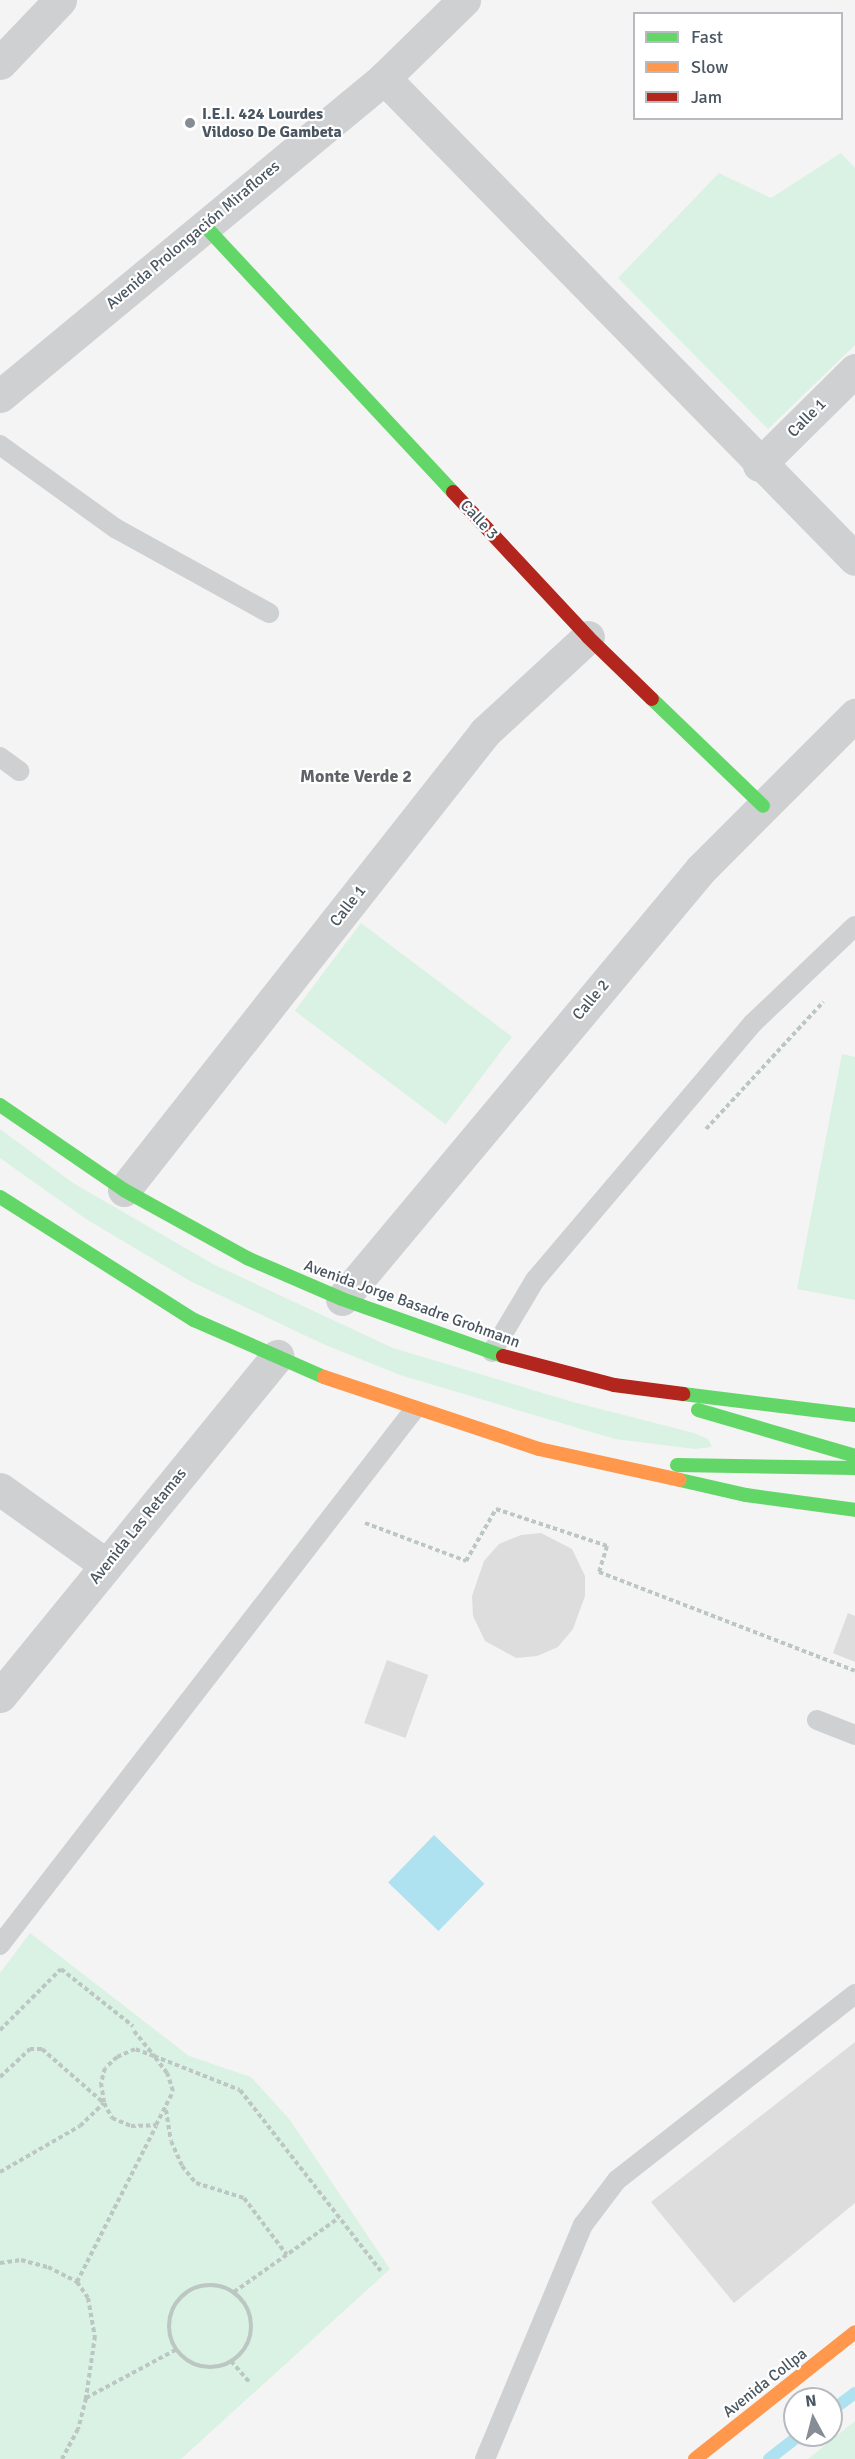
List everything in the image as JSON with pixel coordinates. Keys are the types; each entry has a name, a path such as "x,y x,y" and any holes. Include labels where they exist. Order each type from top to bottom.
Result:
{"main road":[{"name":"Calle 3","path":"205,226 588,637 763,806"},
{"name":"Avenida Jorge Basadre Grohmann","path":"0,1105 124,1190 247,1258 342,1299 534,1367 614,1385 855,1415"},
{"path":"0,1197 194,1320 277,1356 414,1410 539,1449 746,1495 855,1510"},
{"path":"614,1385 855,1456"},
{"path":"606,1464 855,1468"},
{"name":"Avenida Collpa","path":"695,2459 855,2332"}],"street":[{"path":"0,63 60,0"},
{"name":"Avenida Prolongación Miraflores","path":"1,393 384,78 464,0"},
{"path":"384,78 759,465 855,559"},
{"name":"Calle 1","path":"759,465 855,370"},
{"name":"Calle 1","path":"124,1190 485,732 588,637"},
{"name":"Calle 2","path":"342,1299 701,869 855,715"},
{"name":"Avenida Las Retamas","path":"0,1696 277,1356"},
{"path":"0,1489 106,1565"}],"lane":[{"path":"0,445 115,528 268,613"},
{"path":"0,757 18,771"},
{"path":"492,1352 535,1280 752,1024 855,926"},
{"path":"0,1945 414,1410"},
{"path":"817,1720 855,1735"},
{"path":"485,2459 583,2225 617,2180 855,1994"}],"path":[{"path":"367,1514 364,1525 466,1561 496,1509 608,1546 599,1572 855,1671"},
{"path":"0,2030 61,1969 134,2028 167,2073 173,2091 166,2110 156,2125 77,2282"},
{"path":"0,2077 30,2049 42,2049 104,2103"},
{"path":"156,2125 131,2126 112,2118 104,2103 101,2084 105,2068 117,2056 135,2049 240,2090 381,2271"},
{"path":"0,2172 80,2126 104,2103"},
{"path":"166,2110 171,2141 182,2166 196,2183 244,2198 287,2255"},
{"path":"234,2292 339,2218"},
{"path":"0,2263 21,2260 48,2267 77,2282 88,2298 95,2336 86,2398 78,2429 62,2459"},
{"path":"204,2285 234,2292 247,2308 252,2327 242,2352 231,2361 205,2366 192,2362 177,2349 169,2329 178,2300 204,2285"},
{"path":"86,2398 177,2349"},
{"path":"231,2361 250,2384"}],"green space":[{"path":"841,153 855,168 855,345 768,429 618,278 719,173 771,198"},
{"path":"361,923 512,1037 446,1125 295,1011"},
{"path":"842,1054 855,1057 855,1300 797,1289"},
{"path":"0,1129 73,1183 213,1264 393,1348 573,1402 694,1433 708,1439 712,1447 695,1449 615,1439 400,1375 323,1344 190,1281 86,1219 0,1158"},
{"path":"30,1933 189,2056 251,2077 290,2120 390,2269 181,2459 0,2459 0,1973"},
{"path":"855,2421 855,2459 808,2459 823,2447 843,2447 843,2431"}],"water":[{"path":"434,1835 484,1884 439,1931 388,1882"}],"building":[{"path":"541,1533 572,1549 585,1576 585,1596 573,1629 558,1647 537,1656 516,1658 485,1641 473,1616 472,1596 484,1561 499,1544 521,1535"},
{"path":"848,1613 855,1616 855,1662 833,1653"},
{"path":"387,1660 428,1675 405,1738 364,1723"},
{"path":"855,2042 855,2203 734,2303 651,2202"}],"waterway":[{"path":"843,2402 855,2393"},
{"path":"769,2459 784,2447"}],"traffic: fast":[{"path":"205,226 453,492"},
{"path":"652,699 763,806"},
{"path":"0,1105 124,1190 247,1258 342,1299 503,1356"},
{"path":"0,1197 194,1320 324,1377"},
{"path":"683,1394 855,1415"},
{"path":"698,1410 855,1456"},
{"path":"677,1465 855,1468"},
{"path":"680,1480 746,1495 855,1510"}],"traffic: slow":[{"path":"324,1377 539,1449 680,1480"},
{"path":"695,2459 855,2332"}],"traffic: jam":[{"path":"453,492 588,637 652,699"},
{"path":"503,1356 614,1385 683,1394"}],"place":[{"name":"I.E.I. 424 Lourdes Vildoso De Gambeta","path":"190,123"}],"district":[{"name":"Monte Verde 2","path":"356,776"}]}
